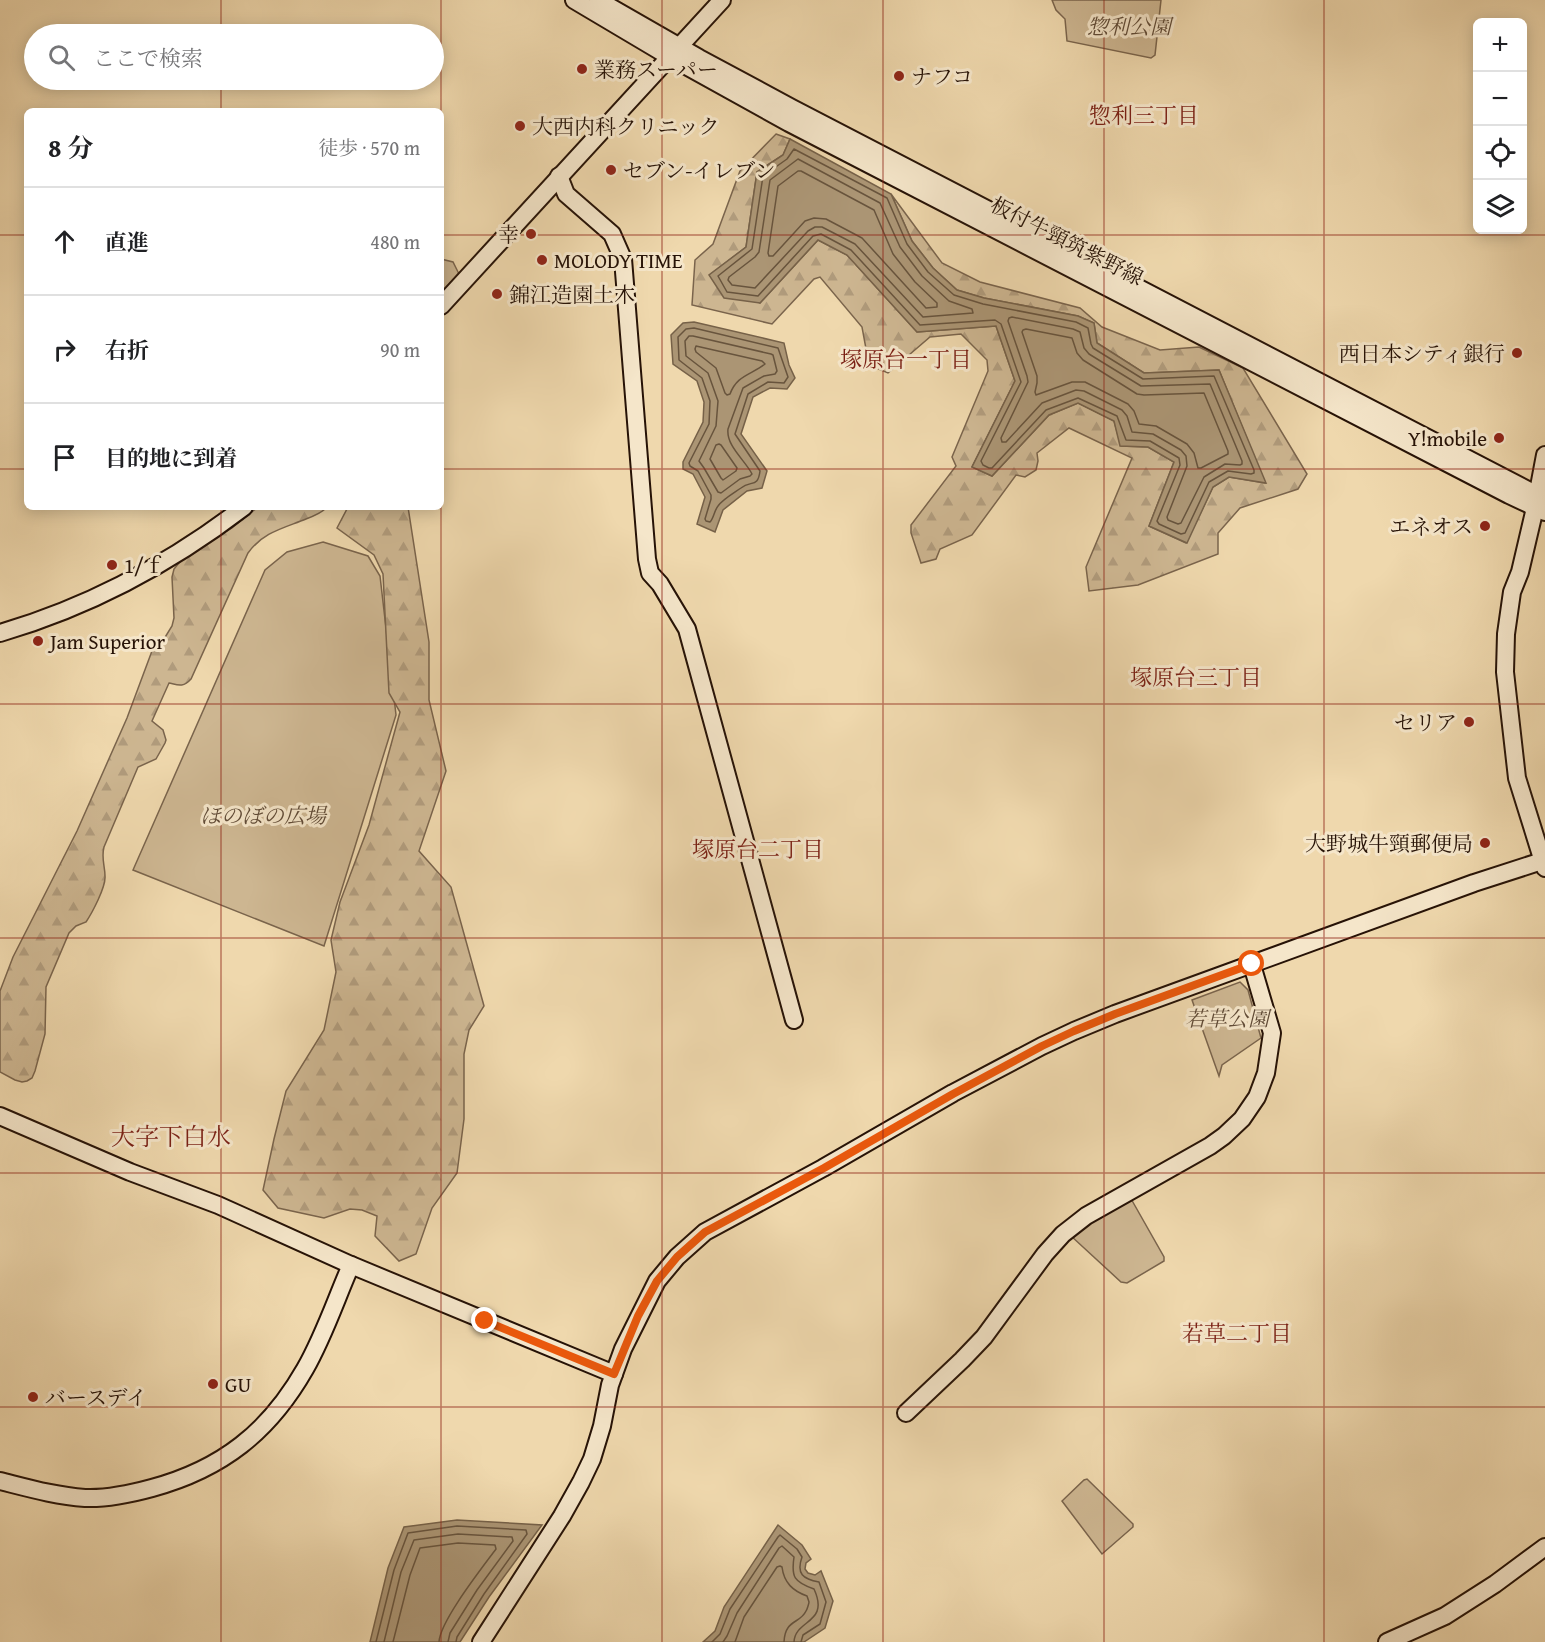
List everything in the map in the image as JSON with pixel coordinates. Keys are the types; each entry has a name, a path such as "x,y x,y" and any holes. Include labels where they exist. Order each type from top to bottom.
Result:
{"street":[{"name":"板付牛頸筑紫野線","path":"574,0 675,51 699,58 1541,504"},
{"name":"板付牛頸筑紫野線","path":"598,0 675,51"},
{"path":"444,303 722,0"},
{"path":"559,176 566,194 612,234 623,259 650,573 660,584 687,629 794,1020"},
{"path":"481,1642 562,1516 581,1482 596,1448 614,1374 634,1324 657,1281 677,1257 705,1232 824,1168 953,1094 1074,1031 1474,883 1544,865 1517,778 1505,672 1506,634 1512,592 1541,504 1545,455"},
{"path":"0,633 41,620 109,592 192,545 240,510"},
{"path":"906,1413 963,1360 984,1337 1045,1254 1063,1234 1086,1216 1210,1146 1242,1119 1257,1097 1266,1073 1272,1033 1252,964"},
{"path":"0,1116 130,1172 218,1205 351,1265 614,1374"},
{"path":"0,1481 59,1495 110,1498 176,1482 210,1466 241,1446 266,1424 287,1397 306,1367 351,1265"},
{"path":"1387,1642 1445,1616 1495,1584 1545,1547"}],"green space":[{"name":"惣利公園","path":"1052,0 1161,0 1155,55 1151,58 1067,41 1065,19 1056,10"},
{"path":"776,134 790,139 783,155 757,172 746,247 710,275 760,303 818,240 847,255 917,332 996,326 1015,381 972,467 992,476 1049,415 1078,403 1114,421 1121,446 1148,447 1174,462 1149,526 1186,543 1213,487 1229,477 1265,483 1219,370 1144,373 1097,343 1094,323 1078,316 984,298 957,290 933,268 912,241 891,194 942,263 980,282 1080,308 1102,327 1160,350 1199,347 1243,368 1307,474 1298,489 1240,508 1218,533 1218,554 1138,585 1089,591 1086,567 1132,458 1069,428 1037,453 1036,470 1025,477 1016,475 972,535 940,549 936,559 921,563 911,533 911,525 956,466 952,457 988,371 987,360 961,334 930,337 888,373 869,365 862,327 820,277 814,279 772,324 692,305 695,260 713,244 740,171"},
{"path":"444,260 453,262 459,274 444,290"},
{"path":"254,510 324,510 267,535 254,546 248,553 191,679 183,685 169,683 152,721 163,730 165,743 156,759 138,767 104,847 105,881 101,893 86,922 76,926 69,933 46,987 45,1034 35,1071 32,1078 27,1081 15,1080 0,1072 0,991 13,957 77,831 127,718 152,651 164,639 172,626 174,569 183,558 232,528"},
{"path":"346,510 408,510 429,642 429,700 446,771 419,851 451,887 484,1006 469,1030 464,1054 464,1119 457,1173 432,1208 416,1254 399,1261 375,1236 377,1216 362,1210 350,1209 324,1218 278,1208 263,1190 286,1091 324,1030 336,972 331,940 340,902 369,825 400,712 389,693 383,574 374,555 337,528"},
{"name":"ほのぼの広場","path":"323,542 368,556 380,576 396,715 324,946 133,870 265,570 287,552"},
{"name":"若草公園","path":"1240,982 1248,990 1261,1038 1222,1065 1219,1076 1192,1000"},
{"path":"1130,1197 1164,1257 1164,1261 1127,1283 1121,1282 1071,1236"},
{"path":"1087,1479 1133,1524 1133,1527 1102,1554 1062,1501"}],"water":[{"path":"790,139 891,194 912,241 933,268 957,290 984,298 1078,316 1094,323 1097,343 1144,373 1219,370 1266,483 1229,477 1213,487 1187,543 1149,526 1174,462 1148,447 1120,446 1114,421 1078,403 1049,415 992,476 972,467 1015,381 996,326 917,332 847,255 818,240 760,303 724,298 709,275 746,247 757,172 783,155"},
{"path":"694,322 784,343 789,365 795,378 787,389 770,388 753,397 741,434 767,471 762,488 747,491 723,510 715,532 697,524 705,497 693,474 683,469 683,462 703,422 704,402 697,381 673,364 671,335 683,323"},
{"path":"457,1520 542,1525 489,1597 460,1642 370,1642 388,1568 404,1527"},
{"path":"778,1525 802,1545 811,1559 806,1563 805,1569 808,1573 815,1575 821,1571 833,1601 825,1628 804,1642 703,1642 715,1631 724,1607"}],"place":[{"name":"業務スーパー","path":"582,69"},
{"name":"ナフコ","path":"899,76"},
{"name":"大西内科クリニック","path":"520,126"},
{"name":"セブン-イレブン","path":"611,170"},
{"name":"幸","path":"531,234"},
{"name":"MOLODY TIME","path":"542,260"},
{"name":"錦江造園土木","path":"497,294"},
{"name":"西日本シティ銀行","path":"1517,353"},
{"name":"Y!mobile","path":"1499,438"},
{"name":"エネオス","path":"1485,526"},
{"name":"1/ｆ","path":"112,565"},
{"name":"Jam Superior","path":"38,641"},
{"name":"セリア","path":"1469,722"},
{"name":"大野城牛頸郵便局","path":"1485,843"},
{"name":"GU","path":"213,1384"},
{"name":"バースデイ","path":"33,1397"}],"district":[{"name":"惣利三丁目","path":"1144,115"},
{"name":"塚原台一丁目","path":"906,359"},
{"name":"塚原台三丁目","path":"1196,677"},
{"name":"塚原台二丁目","path":"758,849"},
{"name":"大字下白水","path":"171,1136"},
{"name":"若草二丁目","path":"1237,1333"}],"route":[{"path":"485,1321 614,1374 638,1316 657,1281 677,1257 705,1232 1042,1046 1115,1014 1252,964"}]}
